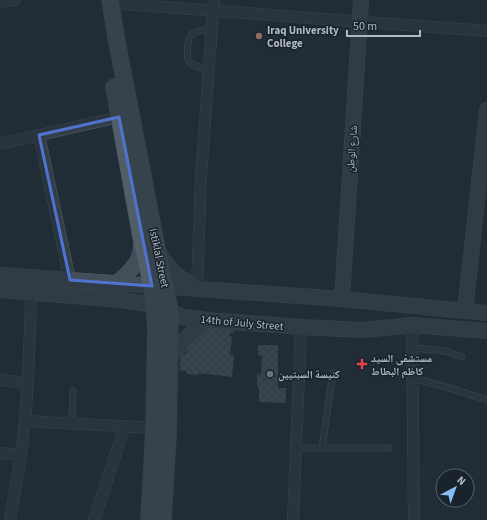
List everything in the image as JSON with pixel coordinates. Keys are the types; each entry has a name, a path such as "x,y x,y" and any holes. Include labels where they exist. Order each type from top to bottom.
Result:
{"main road":[{"name":"شارع الوطن","path":"342,299 361,0"},
{"name":"Istiklal Street","path":"106,1 119,117 141,236 159,286 170,311 168,434 163,520"},
{"name":"Istiklal Street","path":"106,1 157,249 159,286 153,305 156,326 154,428 149,520"},
{"path":"465,311 487,110"},
{"path":"117,283 135,267 138,262 142,248 141,236"},
{"path":"157,249 170,270 182,280 197,289"},
{"path":"0,275 342,299 487,313"},
{"name":"14th of July Street","path":"0,290 122,300 153,305 184,317 207,320 363,330 412,325 487,331"},
{"path":"170,357 186,338 207,320"}],"street":[{"path":"0,2 15,0"},
{"path":"106,1 213,5 360,21 487,31"},
{"path":"197,289 199,212 213,5"},
{"path":"0,144 119,117"},
{"path":"39,135 70,280"},
{"path":"10,520 25,421 28,383 31,292"},
{"path":"412,325 414,520"},
{"path":"293,520 301,327"},
{"path":"0,380 28,383"},
{"path":"25,421 154,428"},
{"path":"94,520 125,426"},
{"path":"0,453 21,455"}],"lane":[{"path":"209,69 195,67 186,57 188,42 192,34 197,31 212,30"},
{"path":"412,348 445,351 462,357"},
{"path":"322,448 333,373"},
{"path":"412,378 487,400"},
{"path":"72,423 73,391"},
{"path":"296,448 389,448"}],"highlighted area":[{"path":"119,117 152,286 70,280 39,135"}],"building":[{"path":"204,323 235,327 234,333 231,333 229,336 232,337 230,355 234,355 232,377 199,373 198,375 187,374 187,371 179,370 181,353 186,354 188,339 194,333 203,334"},
{"name":"كنيسة السبتيين","path":"258,345 278,345 278,388 286,388 286,403 259,402 257,373 261,375 262,356 258,355"}],"place":[{"name":"Iraq University College","path":"259,36"},
{"name":"مستشفى السيد كاظم البطاط","path":"362,364"},
{"name":"كنيسة السبتيين","path":"270,374"}]}
